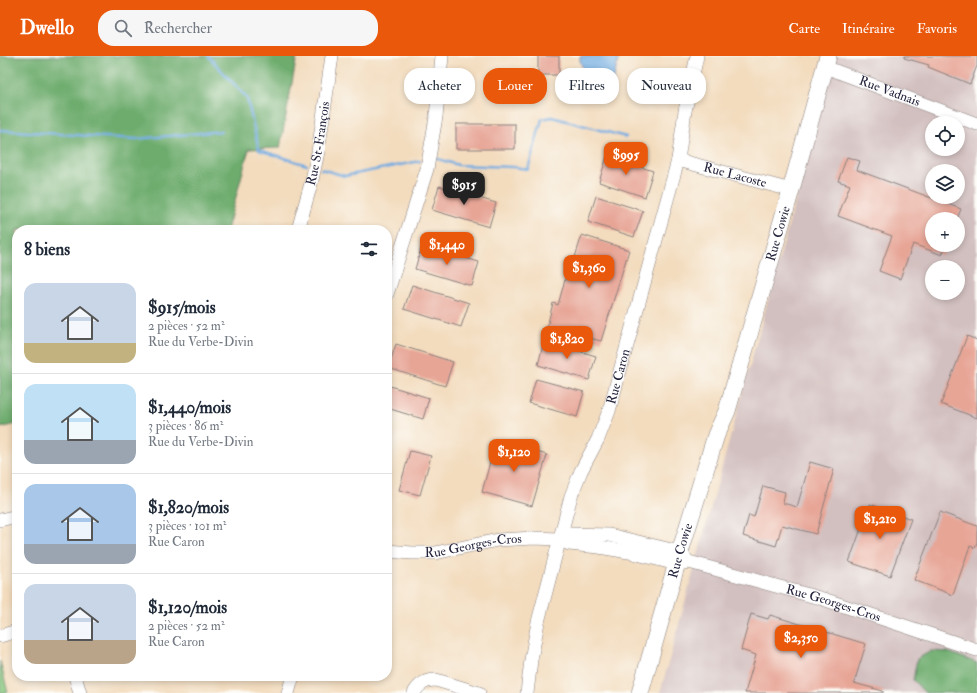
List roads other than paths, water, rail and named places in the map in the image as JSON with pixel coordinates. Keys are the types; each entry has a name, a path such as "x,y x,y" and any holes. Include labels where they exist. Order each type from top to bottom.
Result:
{"main road":[{"name":"Rue Cowie","path":"640,693 682,559 724,437 727,411 791,190 826,62"},
{"name":"Rue Cowie","path":"652,693 682,559"}],"street":[{"name":"Rue St-François","path":"299,225 318,152 332,56"},
{"path":"392,278 427,169 436,117 442,56"},
{"name":"Rue Caron","path":"527,693 538,622 559,539 571,496 581,471 598,439 609,410 678,160 685,111 697,56"},
{"name":"Rue Vadnais","path":"826,62 977,124"},
{"name":"Rue Lacoste","path":"678,160 791,190"},
{"path":"0,520 12,517"},
{"name":"Rue Georges-Cros","path":"392,551 412,553 435,553 498,540 534,538 559,539 569,544 599,547 619,544 682,559 824,599 977,650"},
{"path":"0,636 12,632"},
{"path":"414,693 420,684 430,680 436,680 479,693"},
{"path":"76,681 80,693"},
{"path":"288,693 292,681"}],"water":[{"path":"580,56 619,56 616,68 583,68"}],"waterway":[{"path":"208,56 247,98 259,150 307,165"},
{"path":"435,158 458,165 528,169 542,119 552,117 626,137"},
{"path":"0,130 136,139 222,131"},
{"path":"321,169 345,176 420,161"}]}
